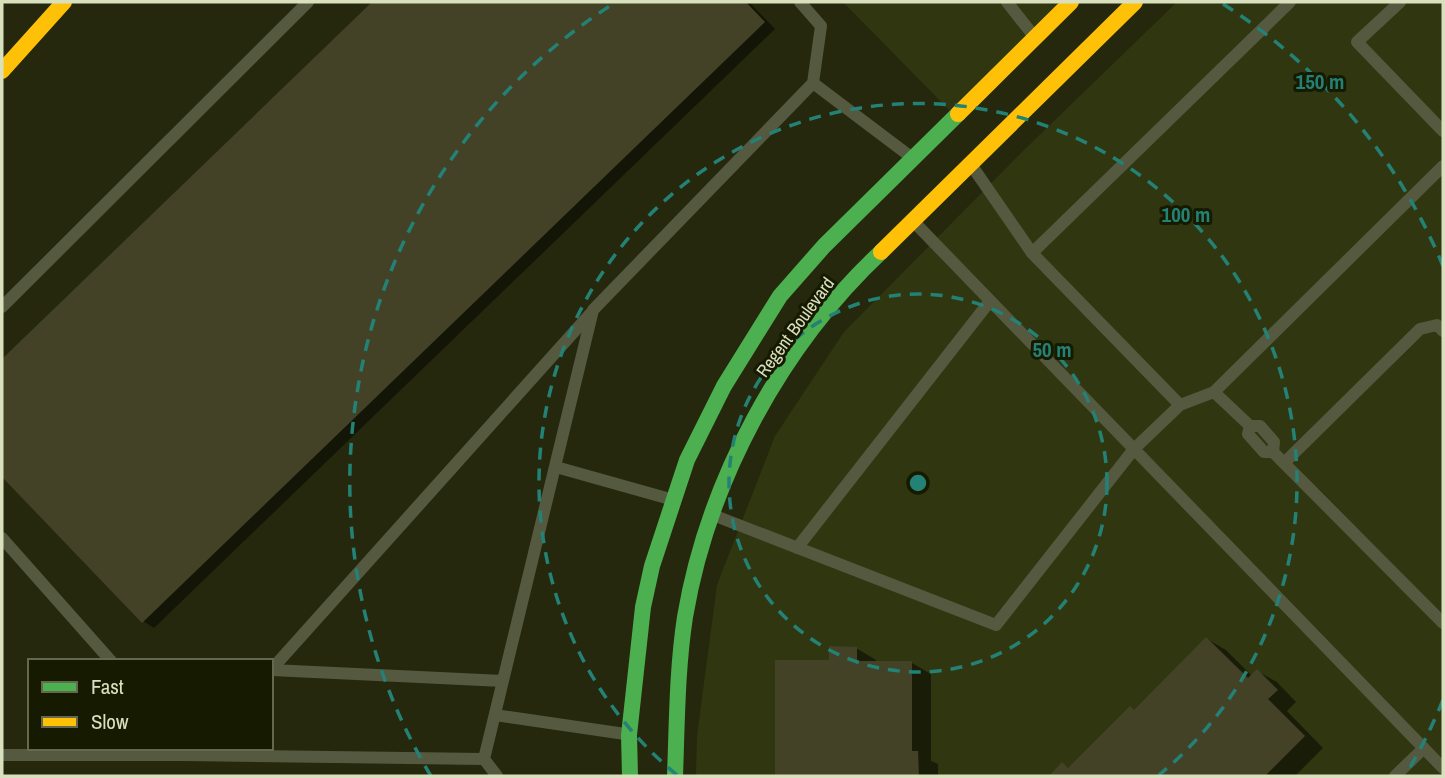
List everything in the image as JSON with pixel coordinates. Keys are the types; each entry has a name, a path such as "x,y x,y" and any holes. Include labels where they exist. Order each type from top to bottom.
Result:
{"main road":[{"path":"2,59 63,2"},
{"path":"2,71 63,2"},
{"name":"Regent Boulevard","path":"630,776 629,735 643,607 652,566 697,437 724,386 780,296 824,246 1071,2"},
{"name":"Regent Boulevard","path":"675,776 678,684 690,596 713,515 729,473 771,392 789,362 838,295 1135,2"}],"lane":[{"path":"2,307 308,2"},
{"path":"273,669 593,310 813,83 821,26 800,2"},
{"path":"1007,2 1035,37"},
{"path":"1032,253 1290,2"},
{"path":"1400,2 1357,42 1443,131"},
{"path":"813,83 911,158"},
{"path":"970,163 1032,253 1180,405"},
{"path":"713,515 996,625 1134,449 1180,405 1214,392 1443,166"},
{"path":"913,221 1443,768"},
{"path":"797,548 990,301"},
{"path":"484,759 593,310"},
{"path":"1284,463 1420,330 1437,325 1443,331"},
{"path":"1214,392 1250,426 1248,434 1264,452 1273,452 1443,623"},
{"path":"556,467 674,500"},
{"path":"2,538 109,659"},
{"path":"273,670 503,681"},
{"path":"495,715 629,735"},
{"path":"1395,776 1424,748"},
{"path":"2,755 181,751 484,759"},
{"path":"484,759 497,776"}],"shaded area":[{"path":"843,2 1071,2 955,116"},
{"path":"1177,2 1443,2 1443,776 696,776 697,736 717,585 775,436 844,332 1025,149"}],"building":[{"path":"372,2 746,2 765,22 142,623 2,477 2,359"},
{"path":"1206,637 1248,678 1257,669 1278,690 1268,699 1305,736 1265,776 1049,776 1062,762 1068,768 1130,706 1134,710"},
{"path":"829,646 857,647 857,661 912,661 912,751 918,751 919,776 775,776 775,660 829,660"}],"traffic: fast":[{"path":"630,776 629,735 643,607 652,566 687,460 724,386 780,296 824,246 958,114"},
{"path":"675,776 682,637 696,566 711,516 754,419 781,373 811,330 881,252"}],"traffic: slow":[{"path":"2,71 64,2"},
{"path":"958,114 1071,2"},
{"path":"881,252 1135,2"}]}
